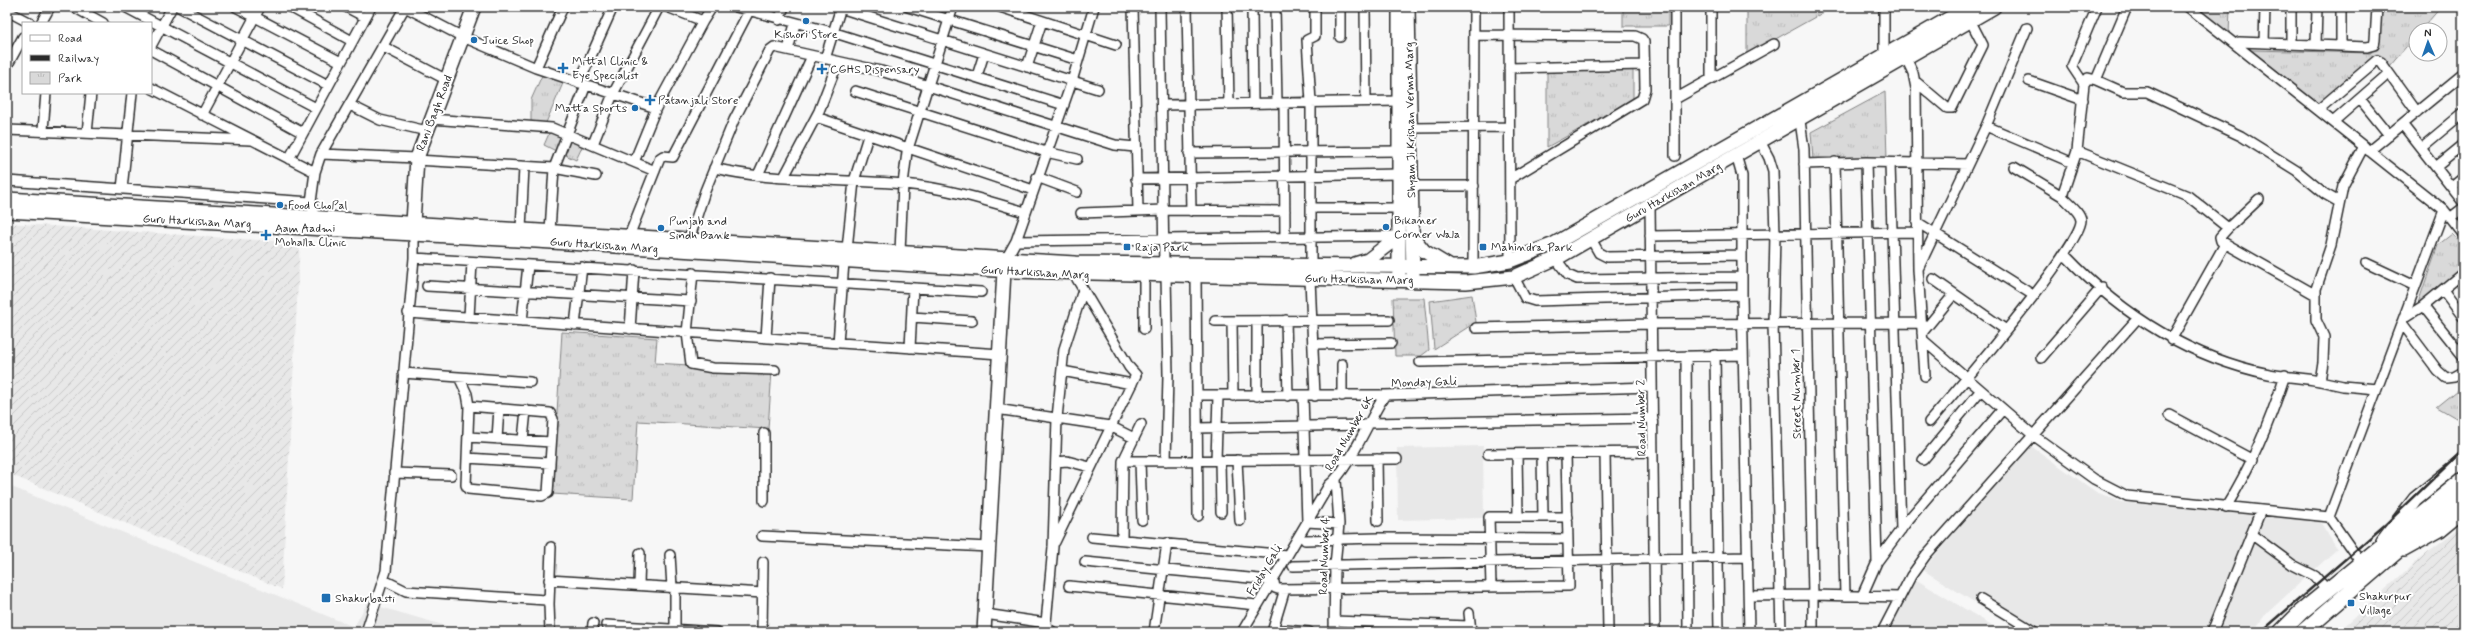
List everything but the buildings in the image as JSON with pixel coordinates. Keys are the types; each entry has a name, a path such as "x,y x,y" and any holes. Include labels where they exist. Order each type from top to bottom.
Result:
{"main road":[{"name":"Rani Bagh Road","path":"414,228 416,159 464,37 474,7"},
{"name":"Shyam Ji Krishan Verma Marg","path":"1398,7 1399,274"},
{"name":"Shyam Ji Krishan Verma Marg","path":"1408,7 1413,274"},
{"name":"Guru Harkishan Marg","path":"7,211 414,228 1003,265 1165,270 1413,274 1510,262 1554,244 1969,7"},
{"name":"Guru Harkishan Marg","path":"1413,274 1471,282 1514,277 1556,259 1994,7"},
{"name":"Guru Harkishan Marg","path":"7,199 316,223"},
{"name":"Guru Harkishan Marg","path":"414,228 521,229 629,236 689,240 845,256 900,252 1074,274 1144,276 1165,270 1196,276 1310,273 1344,267 1399,274"},
{"path":"1344,267 1368,260 1399,236"},
{"path":"1412,236 1424,251 1436,260 1454,269"},
{"path":"984,632 1000,354 1003,265"},
{"path":"2379,557 2415,499 2463,460"},
{"path":"2303,632 2379,557 2403,537 2463,480"},
{"path":"2403,537 2463,494"},
{"path":"2281,632 2361,563 2379,557 2440,530 2463,512"}],"street":[{"path":"42,22 50,7"},
{"path":"74,7 101,22"},
{"path":"125,7 229,64 316,108"},
{"path":"152,44 172,7"},
{"path":"179,7 328,85"},
{"path":"236,7 341,62"},
{"path":"202,115 260,7"},
{"path":"290,7 352,41"},
{"path":"346,7 365,17"},
{"path":"289,159 371,7"},
{"path":"316,223 311,202 315,172 321,154 405,7 464,37 536,68 656,108"},
{"path":"536,68 563,7"},
{"path":"550,232 554,168 568,134 582,84 613,7"},
{"path":"593,144 612,94 659,7"},
{"path":"667,7 703,21"},
{"path":"634,162 656,108 712,7"},
{"path":"737,7 749,12 779,20 832,32 977,76 1064,105"},
{"path":"779,20 784,7"},
{"path":"825,59 839,7 1098,89"},
{"path":"908,7 1078,60"},
{"path":"900,252 903,184 908,150 953,7"},
{"path":"1000,7 1116,45"},
{"path":"1003,265 1016,241 1037,177 1064,105 1094,7"},
{"path":"1133,7 1135,147 1138,211"},
{"path":"1160,7 1168,375 1166,461"},
{"path":"1186,7 1191,211"},
{"path":"1227,7 1229,104"},
{"path":"1252,7 1253,103"},
{"path":"1275,7 1284,151 1285,237"},
{"path":"1315,7 1315,36 1307,40 1311,102 1310,273 1315,396"},
{"path":"1340,7 1340,37"},
{"path":"1365,7 1366,101"},
{"path":"1473,267 1474,7"},
{"path":"1509,7 1510,262"},
{"path":"1675,7 1675,156"},
{"path":"1711,7 1711,77"},
{"path":"1884,7 1884,55"},
{"path":"2084,84 2072,66 2097,7"},
{"path":"2096,80 2127,7"},
{"path":"2188,7 2444,210 2463,234"},
{"path":"2264,43 2265,7"},
{"path":"2290,44 2291,7"},
{"path":"2316,45 2317,7"},
{"path":"2341,7 2341,46"},
{"path":"2239,42 2361,48 2374,45 2377,7"},
{"path":"7,11 28,22"},
{"path":"629,236 661,157 673,157 749,12"},
{"path":"1915,81 1947,108 1952,108 1983,45 1970,20"},
{"path":"1027,67 1042,21"},
{"path":"788,50 795,24"},
{"path":"1918,268 1936,234 1986,126 2027,28"},
{"path":"1474,34 1638,37 1644,42 1645,89 1642,99 1510,179"},
{"path":"7,66 22,40"},
{"path":"1676,98 1711,77 1774,44"},
{"path":"382,46 447,80"},
{"path":"689,240 714,168 734,120 770,50 774,47 881,71 1115,145 1135,147"},
{"path":"152,51 303,133"},
{"path":"977,76 984,54"},
{"path":"758,175 812,56"},
{"path":"1906,58 1915,81 1918,268 1925,376"},
{"path":"2318,110 2373,61 2381,62 2388,74 2417,112"},
{"path":"784,177 816,117 838,62"},
{"path":"1509,68 1644,65"},
{"path":"2333,122 2388,74"},
{"path":"2320,381 2323,362 2324,337 2316,320 2316,289 2331,245 2343,186 2366,148 2389,135 2463,74"},
{"path":"2062,196 2077,150 2084,84 2088,78 2123,92 2147,92 2241,136 2297,171 2325,194 2339,202"},
{"path":"2029,81 2083,100"},
{"path":"152,89 315,172"},
{"path":"855,90 1046,152 1077,159"},
{"path":"43,130 46,94"},
{"path":"88,133 90,94"},
{"path":"122,189 132,94"},
{"path":"2360,99 2389,135"},
{"path":"1162,105 1399,100"},
{"path":"350,104 380,120 429,125 548,127 593,144 655,171"},
{"name":"Street Number 1","path":"1798,105 1804,164 1813,595 1812,632"},
{"path":"2421,148 2463,113"},
{"path":"816,117 908,150 1033,190"},
{"path":"2402,124 2463,202"},
{"path":"1986,126 2073,163"},
{"path":"1410,128 1509,127"},
{"path":"7,130 43,130 251,140"},
{"path":"838,343 842,283 854,181 868,136"},
{"path":"1760,141 1769,158 1773,171 1775,234 1773,324 1781,632"},
{"path":"2436,167 2463,145"},
{"path":"2077,150 2188,196 2228,228"},
{"path":"1189,153 1399,151"},
{"path":"321,154 554,168 596,176"},
{"path":"1736,155 1742,176 1742,295 1744,323 1743,355 1749,632"},
{"path":"1835,162 1845,596"},
{"path":"1804,164 1866,162 1890,164 1968,164"},
{"path":"1866,162 1877,562"},
{"path":"1890,164 1901,530"},
{"path":"521,229 524,167"},
{"path":"1929,422 1967,378 2065,255 2079,229 2081,220 2078,212 2062,196 2014,167"},
{"path":"714,168 758,175 903,184 952,190 1025,212"},
{"path":"1136,178 1284,177 1399,174"},
{"path":"1037,177 1077,192"},
{"path":"2452,187 2463,178"},
{"path":"7,181 311,202"},
{"path":"1411,186 1474,186"},
{"path":"2259,199 2228,228 2220,239 2225,244 2316,295"},
{"name":"Road Number 2","path":"1650,205 1655,632"},
{"path":"1311,208 1399,208"},
{"path":"2450,218 2463,208"},
{"path":"1081,213 1164,210 1285,211"},
{"path":"2329,517 2444,210"},
{"path":"2450,218 2463,221"},
{"path":"1917,222 2033,295"},
{"path":"366,632 384,580 414,258 414,228"},
{"path":"1650,236 1917,232"},
{"path":"1016,241 1399,236"},
{"path":"1591,239 1603,256 1742,255"},
{"path":"2171,340 2225,244"},
{"path":"2065,255 2138,318 2171,340 2231,363 2270,374 2286,374 2343,386 2377,389"},
{"path":"414,258 693,273 981,292"},
{"path":"1556,259 1568,275 1577,279 1742,277"},
{"path":"469,317 472,262"},
{"path":"2366,263 2415,286"},
{"path":"522,321 528,265"},
{"path":"576,325 582,267"},
{"path":"630,328 634,270"},
{"path":"693,273 687,332 690,364 713,368 775,370"},
{"path":"1053,547 1090,467 1136,374 1129,367 1074,274"},
{"path":"2403,320 2463,274"},
{"path":"1144,276 1144,329"},
{"path":"1196,276 1198,516"},
{"path":"1514,277 1525,298 1535,302 1742,295"},
{"path":"766,338 770,278"},
{"path":"1933,279 2006,330"},
{"path":"427,286 690,301"},
{"path":"2041,358 2102,287"},
{"path":"910,348 913,288"},
{"path":"1053,632 1047,628 1046,623 1053,547 1057,418 1064,349 1083,290"},
{"path":"2443,290 2463,317"},
{"path":"1923,336 1954,294"},
{"path":"2423,306 2463,356"},
{"path":"408,313 1000,354"},
{"path":"912,317 972,321"},
{"path":"1882,632 1910,576 1926,555 2138,318"},
{"path":"1286,320 1288,396"},
{"path":"1215,321 1388,320"},
{"path":"2403,320 2438,371 2446,378 2454,377 2463,372"},
{"path":"1232,321 1233,396"},
{"path":"1257,321 1257,396"},
{"path":"1476,328 1652,324 1922,323"},
{"path":"1923,336 1967,378 2033,435 2094,479 2127,496 2329,517 2361,563"},
{"path":"1313,344 1391,343"},
{"path":"1715,355 1719,632"},
{"path":"1420,362 1743,355"},
{"path":"1686,356 1688,632"},
{"path":"1342,364 1342,396"},
{"path":"1062,371 1132,384"},
{"path":"403,373 530,382"},
{"path":"2226,507 2253,460 2272,416 2286,374"},
{"path":"459,377 467,394 469,406 466,484 471,491 545,496 549,490 553,415 547,411 469,406"},
{"name":"Monday Gali","path":"1197,395 1342,396 1652,387"},
{"path":"1923,460 1981,390"},
{"name":"Road Number 6K","path":"1307,522 1330,485 1336,480 1385,395"},
{"path":"1218,396 1217,428 1221,512"},
{"path":"1303,396 1307,522 1339,524"},
{"path":"497,439 499,408"},
{"path":"996,409 1110,426 1134,438"},
{"path":"1862,596 1877,562 1901,530 2004,409"},
{"path":"523,440 526,410"},
{"path":"2169,415 2253,460"},
{"path":"1197,428 1652,418"},
{"path":"1122,538 1123,461 1141,424"},
{"path":"764,433 764,501"},
{"path":"468,437 551,442"},
{"path":"1488,454 1653,452"},
{"path":"1085,562 1271,580 1276,589 1569,586 1566,453"},
{"path":"1605,453 1608,632"},
{"path":"1517,454 1518,517"},
{"path":"1542,454 1543,517"},
{"path":"467,458 550,463"},
{"path":"1377,459 1378,521"},
{"path":"1123,461 1397,459"},
{"path":"1237,460 1240,521"},
{"path":"1056,462 1067,461 1090,467"},
{"path":"1140,461 1142,520"},
{"path":"394,473 451,476"},
{"name":"Road Number 4","path":"1334,632 1335,565 1339,524 1336,480"},
{"path":"2212,632 2261,510"},
{"path":"1491,586 1489,517 1568,517"},
{"name":"Friday Gali","path":"1242,632 1271,580 1307,522"},
{"path":"2251,534 2293,564 2315,576 2328,590"},
{"path":"762,536 989,547"},
{"path":"1092,537 1122,538 1287,555"},
{"path":"1305,540 1568,539"},
{"path":"1154,632 1167,543"},
{"path":"550,547 550,632"},
{"path":"639,585 640,553"},
{"path":"670,555 674,588 675,631"},
{"path":"1293,566 1748,557"},
{"path":"762,632 764,562"},
{"path":"384,580 406,591 540,599 546,600 549,604"},
{"path":"549,580 763,593"},
{"path":"1069,586 1257,605"},
{"path":"1286,589 1272,630 1309,632"},
{"path":"1749,596 1813,595 1900,597"},
{"path":"1981,599 2034,632"},
{"path":"1334,621 1470,629 1469,613"},
{"path":"985,614 1046,623"},
{"path":"606,625 675,631 717,632"}],"shaded area":[{"path":"7,223 300,243 282,589 7,473"},
{"path":"2028,444 2096,492 2121,502 2319,520 2337,549 2265,615 2253,632 2022,632 1923,570"},
{"path":"1483,446 1484,518 1398,520 1397,448"},
{"path":"7,485 354,627 367,603 467,632 7,632"},
{"path":"2463,525 2463,632 2338,632 2420,558"},
{"path":"1915,579 2003,632 1889,632"}],"green space":[{"path":"1623,7 1668,7 1668,26 1623,26"},
{"path":"1747,7 1833,7 1747,55"},
{"path":"2195,7 2230,7 2229,36"},
{"path":"2373,7 2441,7 2428,22 2408,22 2408,45 2390,66 2378,54 2319,104 2251,50 2371,53"},
{"path":"1633,70 1633,100 1547,147 1547,71"},
{"path":"543,73 564,81 545,125 531,124 531,100"},
{"path":"1885,92 1887,159 1813,160 1811,132"},
{"path":"551,129 566,135 558,152 544,145"},
{"path":"569,137 584,143 576,160 561,153"},
{"path":"2452,234 2463,246 2463,268 2417,306 2438,245"},
{"path":"1472,295 1476,322 1434,349 1430,301"},
{"path":"1393,298 1424,298 1429,350 1421,356 1395,356"},
{"path":"562,332 657,338 655,363 772,370 768,429 638,421 633,499 552,494"},
{"path":"2463,386 2463,422 2437,407"}],"railway":[{"path":"2261,632 2386,524 2463,450"}],"place":[{"name":"Kishori Store","path":"806,21"},
{"name":"Juice Shop","path":"474,40"},
{"name":"Mittal Clinic & Eye Specialist","path":"563,68"},
{"name":"CGHS Dispensary","path":"822,69"},
{"name":"Patanjali Store","path":"650,100"},
{"name":"Matta Sports","path":"635,108"},
{"name":"Food ChoPal","path":"280,205"},
{"name":"Bikaner Corner Wala","path":"1386,227"},
{"name":"Punjab and Sindh Bank","path":"661,228"},
{"name":"Aam Aadmi Mohalla Clinic","path":"266,235"},
{"name":"Raja Park","path":"1127,247"},
{"name":"Mahindra Park","path":"1483,247"},
{"name":"Shakurbasti","path":"326,598"},
{"name":"Shakurpur Village","path":"2351,603"}]}
